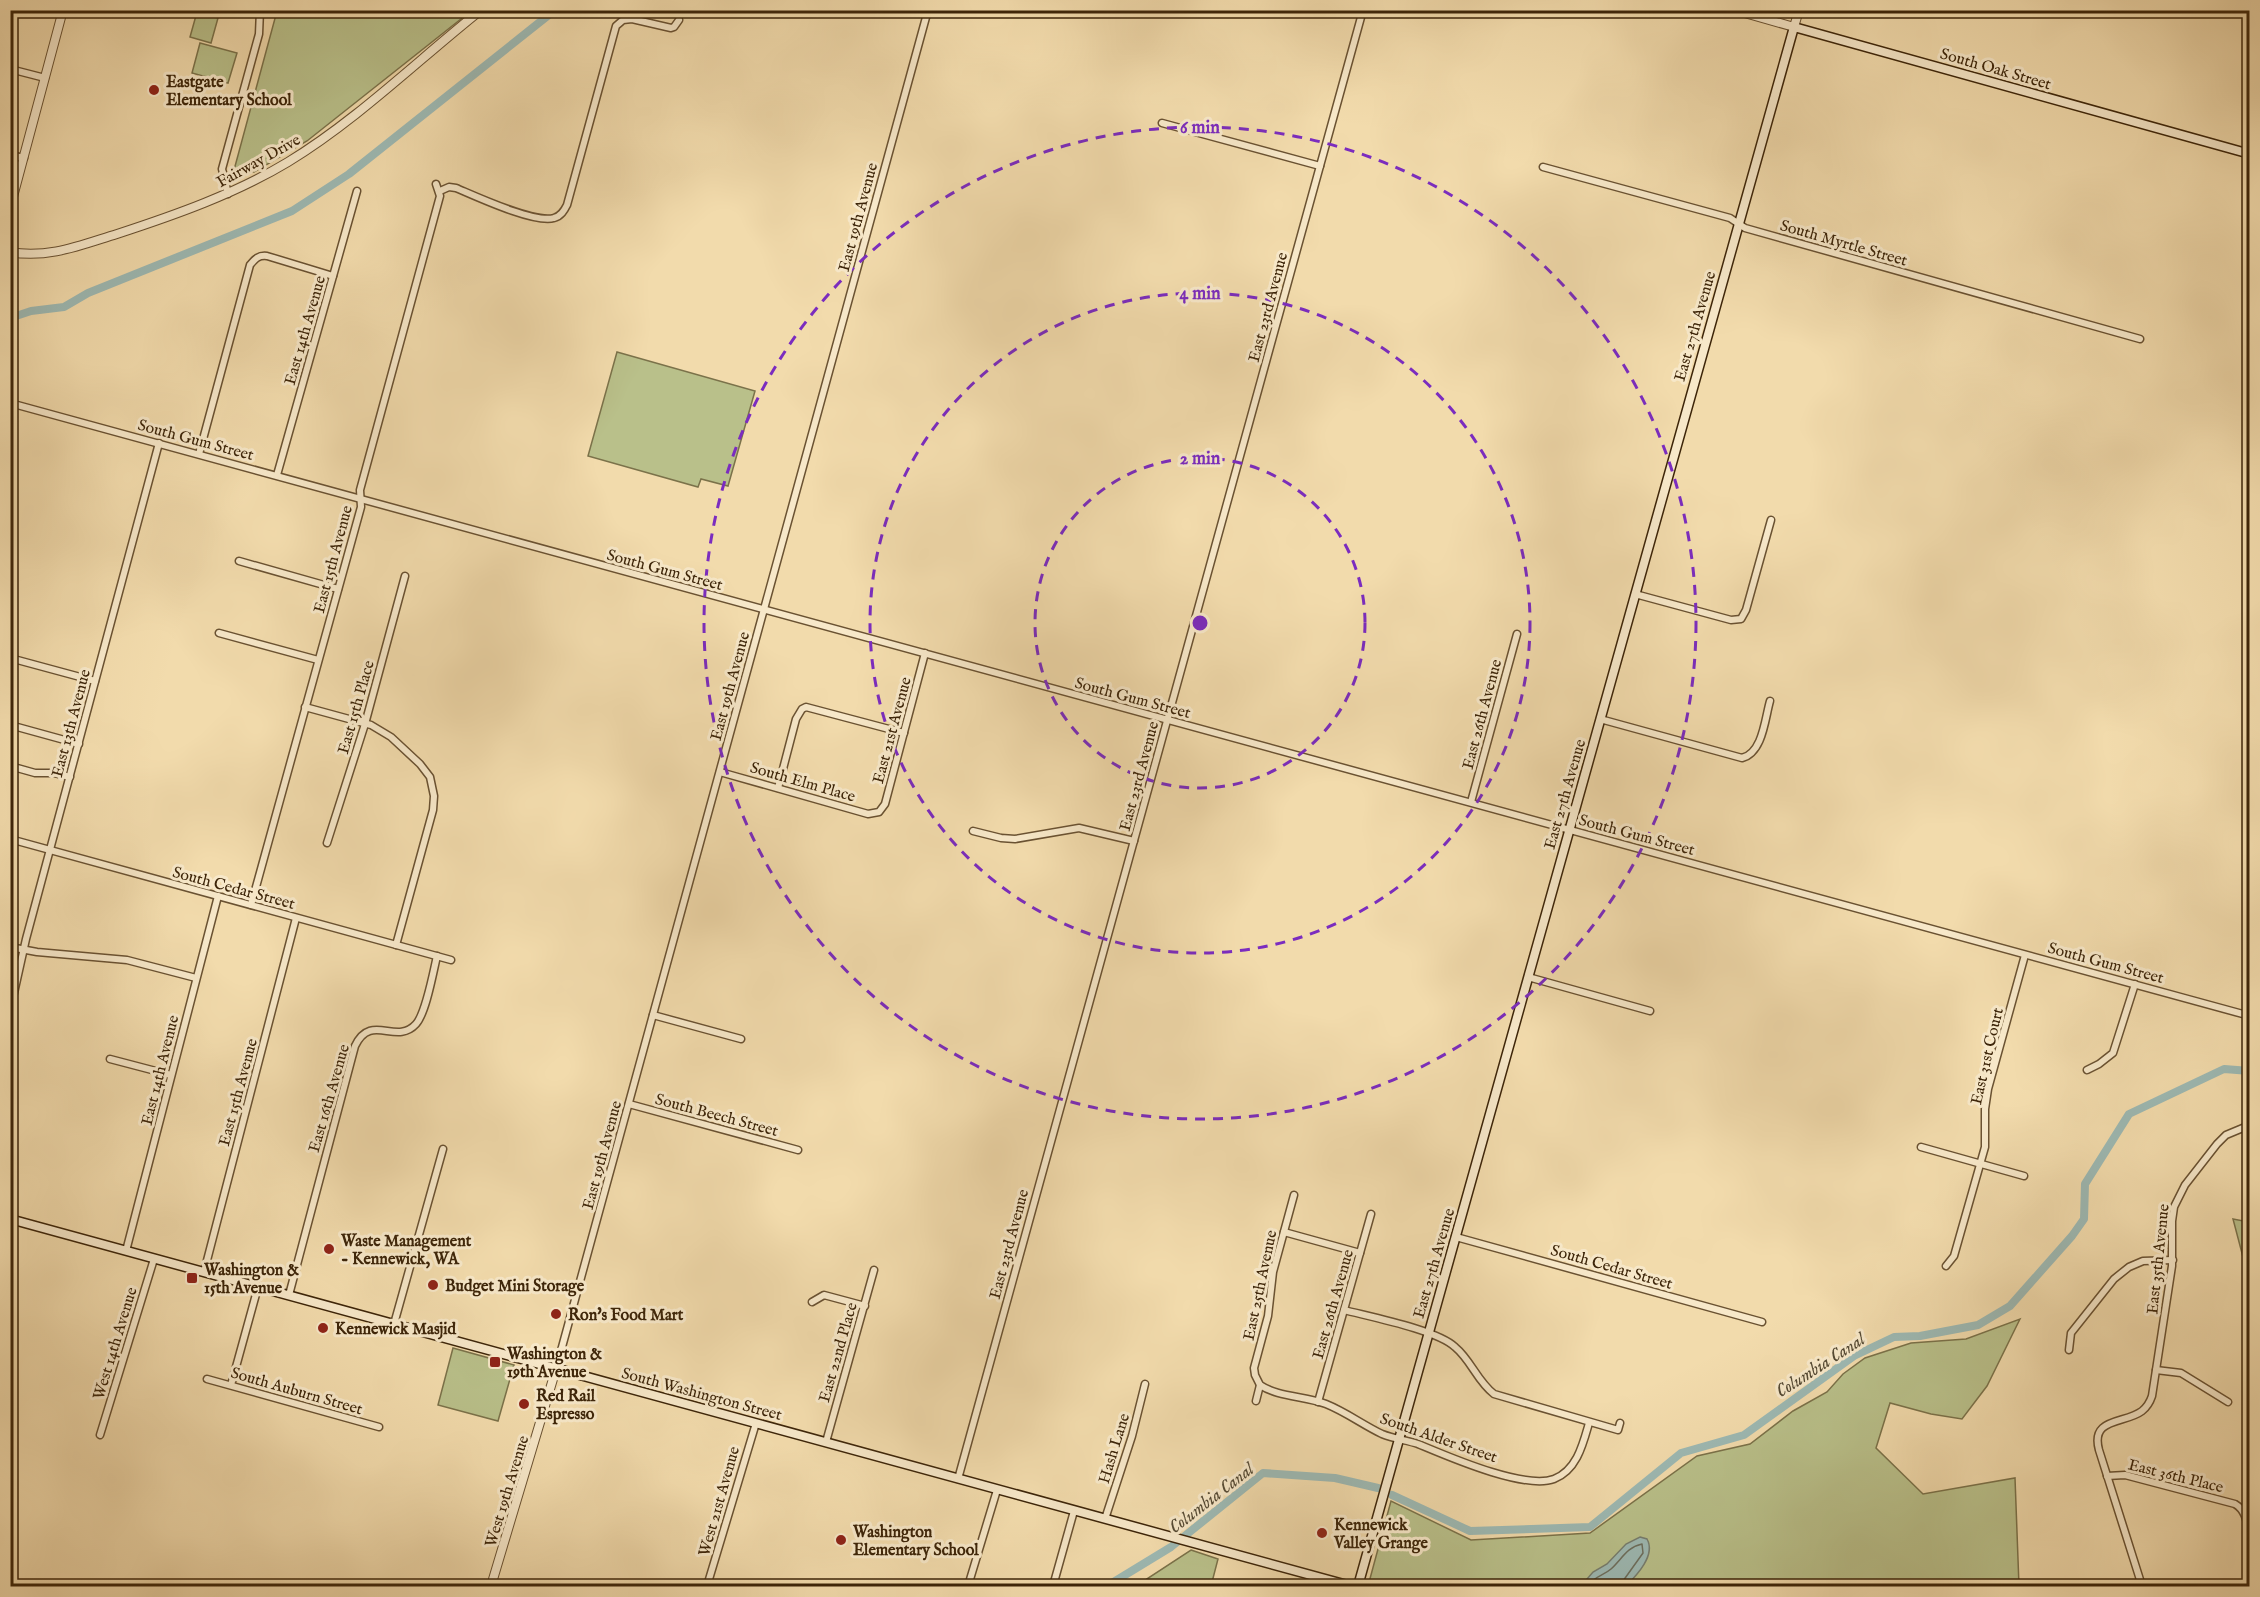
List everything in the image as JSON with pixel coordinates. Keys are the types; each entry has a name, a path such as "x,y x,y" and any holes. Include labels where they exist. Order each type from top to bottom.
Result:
{"main road":[{"name":"South Oak Street","path":"1794,27 2250,154"},
{"name":"East 27th Avenue","path":"1358,1587 1794,27"},
{"name":"South Washington Street","path":"10,1219 1351,1587"}],"street":[{"path":"10,208 63,10"},
{"path":"228,194 222,169 259,34 260,10"},
{"name":"Fairway Drive","path":"10,252 37,254 61,251 228,194 269,173 308,149 481,10"},
{"name":"East 19th Avenue","path":"556,1369 928,10"},
{"name":"East 23rd Avenue","path":"958,1479 1363,10"},
{"name":"South Oak Street","path":"1734,10 1794,27"},
{"name":"East 27th Avenue","path":"1794,27 1798,10"},
{"name":"East 15th Avenue","path":"251,905 361,507 360,490 440,196 438,187 456,188 499,206 540,218 554,218 562,213 567,205 616,26 623,20 632,19 671,28 679,20"},
{"path":"10,69 45,78"},
{"path":"1162,123 1320,166"},
{"path":"10,155 24,158"},
{"name":"South Myrtle Street","path":"1543,167 1730,219 1756,231 2140,339"},
{"name":"East 14th Avenue","path":"277,475 357,191"},
{"path":"199,454 250,265 258,257 267,256 333,276"},
{"name":"South Gum Street","path":"10,403 2250,1016"},
{"name":"East 13th Avenue","path":"10,1011 50,850 159,443"},
{"path":"1635,594 1731,620 1741,619 1746,610 1771,520"},
{"path":"239,561 338,589"},
{"name":"East 15th Place","path":"327,843 365,724 405,576"},
{"path":"219,633 318,660"},
{"name":"East 26th Avenue","path":"1471,802 1516,634"},
{"name":"East 21st Avenue","path":"879,812 885,804 925,654"},
{"path":"10,658 95,681"},
{"path":"1600,719 1742,758 1749,756 1757,747 1770,701"},
{"path":"305,707 365,724 387,733 430,777 434,796 433,810 396,945"},
{"path":"778,788 796,719 802,710 813,708 904,733"},
{"path":"10,724 79,744"},
{"path":"10,766 35,773 54,773 70,777"},
{"name":"South Elm Place","path":"720,772 868,814 879,812"},
{"path":"973,831 1015,839 1079,828 1134,841"},
{"name":"South Cedar Street","path":"10,839 451,960"},
{"name":"East 14th Avenue","path":"126,1251 218,896"},
{"name":"East 15th Avenue","path":"204,1272 296,918"},
{"path":"10,947 127,960 196,978"},
{"name":"East 31st Court","path":"1946,1266 1954,1256 1981,1163 1986,1134 1986,1099 2025,955"},
{"name":"East 16th Avenue","path":"289,1295 355,1046 361,1037 373,1029 398,1033 410,1030 421,1015 437,956"},
{"path":"1528,977 1650,1011"},
{"path":"2087,1070 2100,1064 2113,1053 2134,984"},
{"path":"653,1015 741,1039"},
{"path":"110,1059 171,1075"},
{"name":"South Beech Street","path":"629,1104 798,1150"},
{"name":"East 35th Avenue","path":"2107,1476 2098,1445 2098,1433 2106,1425 2133,1416 2148,1405 2152,1396 2173,1260 2172,1221 2178,1196 2226,1135 2250,1125"},
{"path":"1921,1147 2024,1176"},
{"path":"394,1324 443,1149"},
{"name":"East 25th Avenue","path":"1257,1401 1258,1383 1254,1368 1268,1316 1273,1272 1294,1195"},
{"name":"East 26th Avenue","path":"1318,1402 1371,1214"},
{"path":"1284,1232 1360,1253"},
{"name":"South Cedar Street","path":"1456,1237 1762,1322"},
{"name":"West 14th Avenue","path":"100,1435 154,1258"},
{"path":"2069,1350 2071,1333 2114,1280 2129,1267 2143,1261 2173,1260"},
{"name":"East 22nd Place","path":"826,1442 874,1270"},
{"path":"231,1385 258,1287"},
{"path":"812,1302 824,1295 865,1306"},
{"path":"1344,1310 1442,1338 1458,1349 1487,1389 1494,1394 1618,1431 1620,1423"},
{"name":"West 19th Avenue","path":"491,1587 556,1369"},
{"path":"2156,1370 2181,1373 2228,1401"},
{"name":"South Auburn Street","path":"207,1379 379,1427"},
{"name":"South Alder Street","path":"1258,1383 1265,1388 1318,1402 1343,1412 1384,1435 1418,1444 1450,1458 1527,1480 1555,1479 1575,1461 1582,1448 1589,1423"},
{"name":"Hash Lane","path":"1105,1519 1132,1436 1144,1384"},
{"name":"West 21st Avenue","path":"707,1587 756,1423"},
{"name":"East 36th Place","path":"2107,1476 2126,1475 2235,1504 2245,1515 2250,1537"},
{"path":"2107,1476 2142,1587"},
{"path":"968,1587 997,1490"},
{"path":"1053,1587 1074,1511"}],"green space":[{"path":"277,10 471,11 307,141 254,172 234,170"},
{"path":"197,12 218,18 211,43 190,37"},
{"path":"200,43 237,53 228,83 192,73"},
{"path":"617,352 755,391 728,486 701,479 698,487 588,456"},
{"path":"2233,1219 2249,1222 2249,1280"},
{"path":"2020,1319 1987,1386 1962,1419 1931,1414 1890,1403 1876,1448 1923,1494 2015,1478 2019,1586 1368,1586 1391,1501 1471,1540 1590,1533 1697,1456 1750,1444 1793,1411 1827,1392 1843,1374 1865,1358 1911,1343 1966,1339"},
{"path":"453,1348 514,1365 498,1421 438,1405"},
{"path":"1191,1550 1218,1559 1211,1586 1136,1586"}],"water":[{"path":"1640,1537 1647,1539 1649,1552 1644,1564 1626,1586 1581,1586 1593,1572 1607,1564 1626,1544"}],"waterway":[{"path":"10,318 31,311 64,307 88,293 292,211 349,174 555,10"},
{"name":"Columbia Canal","path":"1392,1495 1470,1531 1590,1527 1681,1453 1744,1435 1854,1356 1894,1337 1920,1336 1978,1325 2010,1306 2072,1236 2084,1219 2085,1184 2129,1114 2224,1069 2250,1071"},
{"name":"Columbia Canal","path":"1107,1586 1171,1547 1263,1473 1335,1478 1378,1488"}],"place":[{"name":"Eastgate Elementary School","path":"154,90"},
{"name":"Waste Management - Kennewick, WA","path":"329,1249"},
{"name":"Washington & 15th Avenue","path":"192,1278"},
{"name":"Budget Mini Storage","path":"433,1285"},
{"name":"Ron's Food Mart","path":"556,1314"},
{"name":"Kennewick Masjid","path":"323,1328"},
{"name":"Washington & 19th Avenue","path":"495,1362"},
{"name":"Red Rail Espresso","path":"524,1404"},
{"name":"Kennewick Valley Grange","path":"1322,1533"},
{"name":"Washington Elementary School","path":"841,1540"}]}
